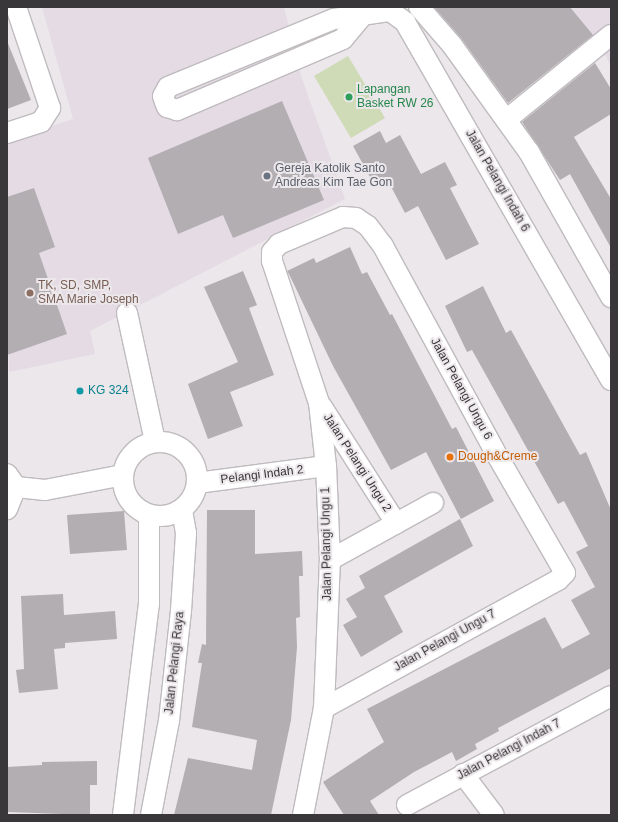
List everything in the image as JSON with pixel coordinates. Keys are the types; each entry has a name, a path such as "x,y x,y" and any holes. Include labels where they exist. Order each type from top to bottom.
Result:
{"street":[{"path":"7,133 41,122 50,108 16,7"},
{"path":"419,7 452,45 530,152 609,289"},
{"name":"Jalan Pelangi Indah 6","path":"363,15 344,39 177,110 167,107 163,96 168,87 334,19 390,11 405,22 611,380"},
{"path":"506,120 611,35"},
{"name":"Jalan Pelangi Ungu 1","path":"303,815 324,708 330,560 326,466 319,403 275,278 272,252 279,244 343,217 356,218 368,226"},
{"name":"Jalan Pelangi Ungu 6","path":"368,226 383,246 494,450 565,573"},
{"path":"127,313 155,442"},
{"name":"Jalan Pelangi Ungu 2","path":"319,403 396,523"},
{"path":"155,442 178,445 186,452 197,472 197,483 194,494 182,510 167,515 149,515 135,507 128,498 123,475 133,453 155,442"},
{"name":"Pelangi Indah 2","path":"197,483 326,466"},
{"path":"7,509 11,480 45,490 123,475"},
{"path":"330,560 433,504"},
{"name":"Jalan Pelangi Raya","path":"151,815 169,721 181,611 186,533 182,510"},
{"path":"123,815 149,604 149,515"},
{"name":"Jalan Pelangi Ungu 7","path":"324,708 558,580 565,573"},
{"name":"Jalan Pelangi Indah 7","path":"407,805 611,696"},
{"path":"463,774 494,815"}],"shaded area":[{"path":"42,7 284,7 301,76 345,199 90,331 95,354 9,372 7,141 73,119"},
{"path":"571,7 611,7 611,66 601,47"}],"green space":[{"name":"Lapangan Basket RW 26","path":"348,56 385,118 351,138 314,76"}],"building":[{"path":"434,7 570,7 593,35 508,103 461,38"},
{"path":"7,41 31,100 7,109"},
{"path":"595,63 611,89 611,114 574,137 611,199 611,248 570,174 560,180 522,122"},
{"name":"Gereja Katolik Santo Andreas Kim Tae Gon","path":"282,101 324,200 233,238 223,215 178,234 148,158"},
{"path":"380,131 386,143 400,135 421,174 445,162 457,185 450,188 479,244 446,260 418,206 405,213 387,179 375,186 353,146"},
{"name":"TK, SD, SMP, SMA Marie Joseph","path":"34,188 55,247 39,253 67,334 7,355 7,197"},
{"path":"350,247 362,274 367,272 390,315 392,314 452,429 456,427 494,501 461,519 426,452 391,470 333,366 287,271 314,258 316,263"},
{"path":"243,271 257,305 249,308 274,375 230,392 243,426 208,439 188,384 238,362 204,287"},
{"path":"483,286 506,333 511,330 580,455 586,452 611,510 611,668 498,728 499,731 475,744 477,749 456,761 452,752 414,772 370,801 379,815 344,815 323,782 384,742 367,709 545,617 562,649 590,634 571,600 595,587 576,552 588,546 564,501 558,504 472,350 467,352 445,306"},
{"path":"207,510 255,510 255,554 302,551 303,576 299,576 300,617 296,618 297,647 291,720 271,815 174,815 188,758 252,770 257,740 192,727 202,663 198,663 202,644 206,645"},
{"path":"124,511 127,550 70,554 67,515"},
{"path":"460,519 473,546 384,596 403,632 361,657 343,625 357,617 346,599 365,588 359,576"},
{"path":"63,594 64,615 115,611 117,639 65,643 65,648 54,649 58,689 19,693 16,670 24,669 21,596"},
{"path":"97,761 97,785 90,785 90,815 7,812 7,767 42,765 42,762"}],"place":[{"name":"Lapangan Basket RW 26","path":"349,97"},
{"name":"Gereja Katolik Santo Andreas Kim Tae Gon","path":"267,176"},
{"name":"TK, SD, SMP, SMA Marie Joseph","path":"30,293"},
{"name":"KG 324","path":"80,391"},
{"name":"Dough&Creme","path":"450,457"}]}
